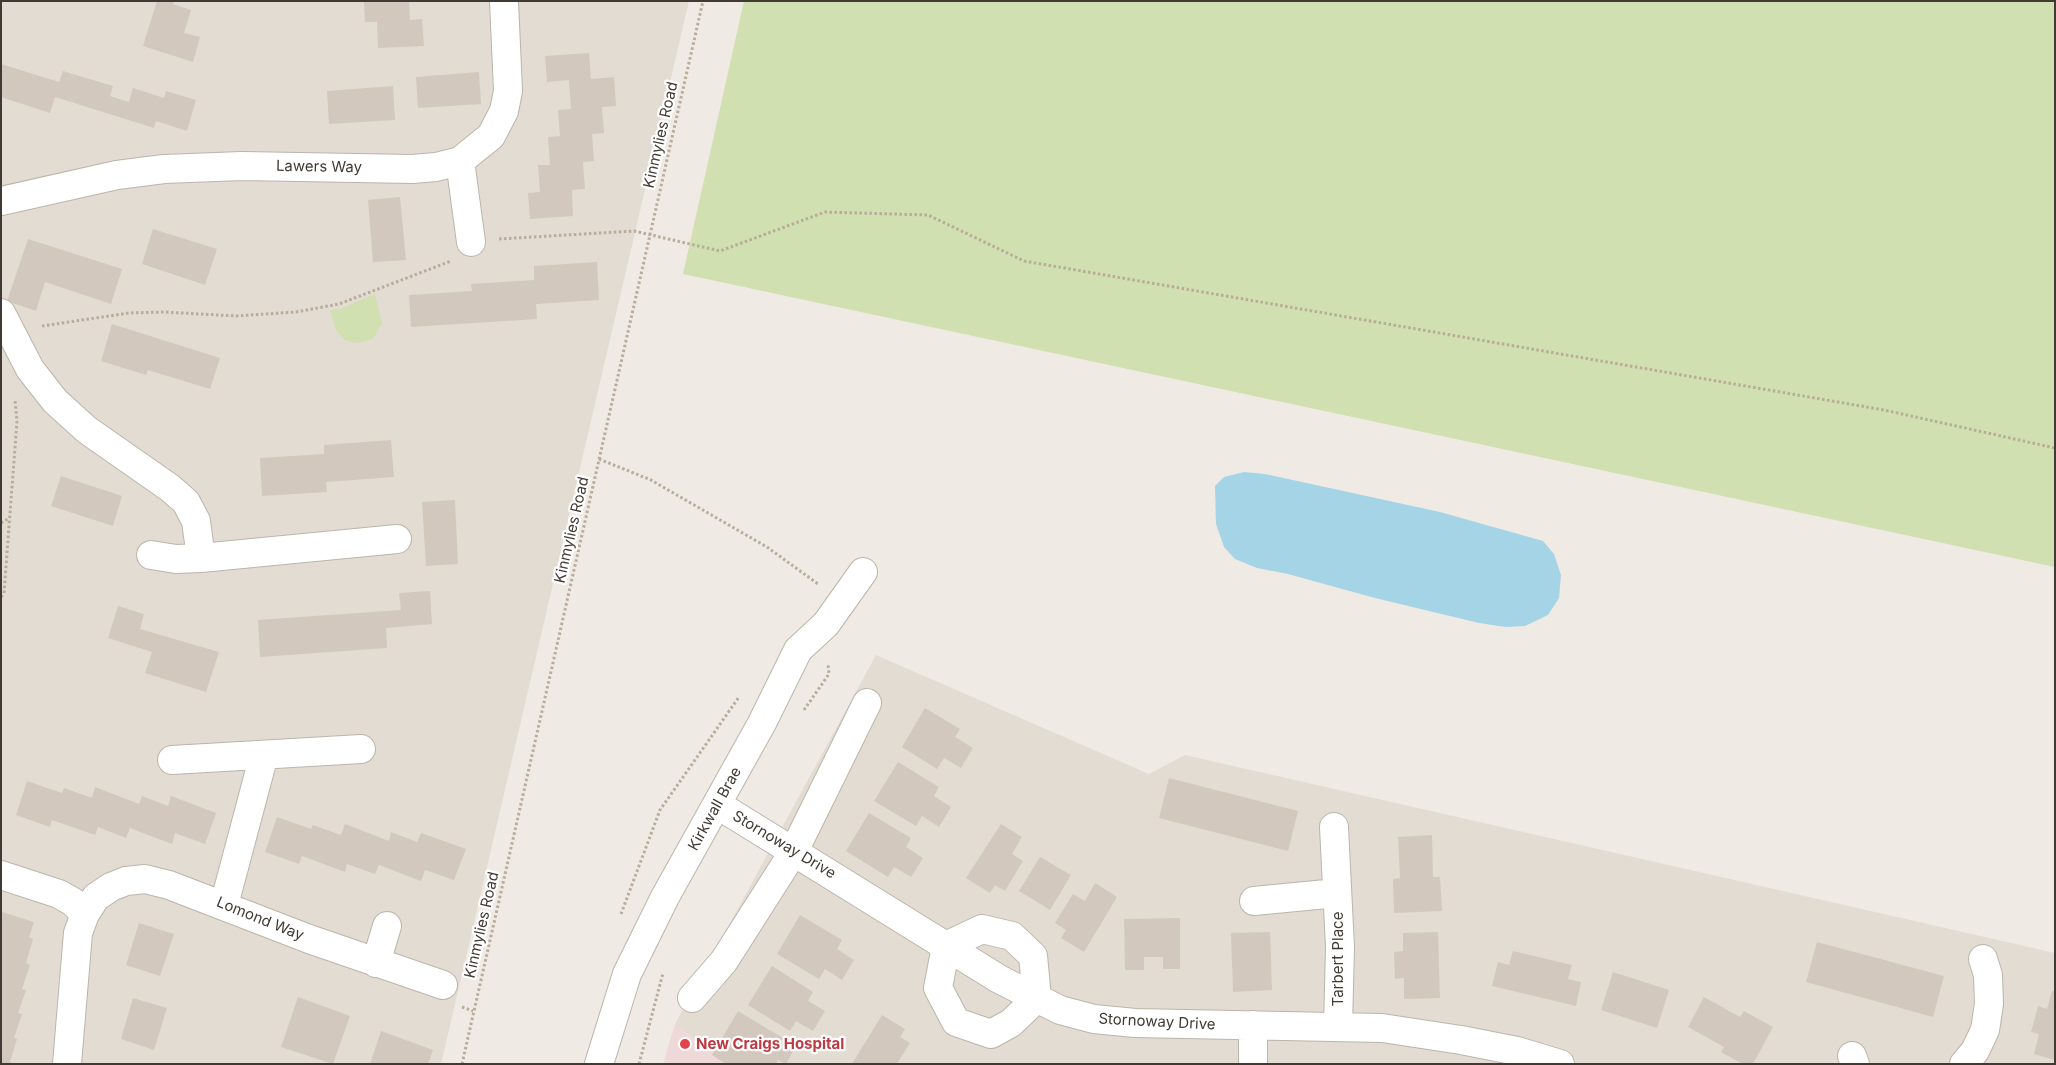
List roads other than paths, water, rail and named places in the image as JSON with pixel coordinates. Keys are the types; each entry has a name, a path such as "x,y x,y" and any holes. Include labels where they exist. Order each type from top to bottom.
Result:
{"street":[{"name":"Lawers Way","path":"1,201 117,175 164,169 242,166 412,169 436,167 460,161 491,136 504,111 508,91 504,1"},
{"path":"460,161 464,251"},
{"path":"4,318 30,369 55,400 87,430 170,488 186,502 196,521 201,558"},
{"path":"151,555 176,560 396,539"},
{"name":"Kirkwall Brae","path":"599,1064 627,974 665,897 718,805 798,650 826,624 841,600 863,572"},
{"path":"692,998 724,960 794,851 867,703"},
{"path":"172,760 362,749"},
{"path":"224,905 264,755"},
{"name":"Stornoway Drive","path":"718,805 999,979 1060,1010 1094,1019 1135,1023 1338,1026 1422,1033 1517,1051 1560,1064"},
{"name":"Tarbert Place","path":"1334,827 1340,947 1338,1026"},
{"path":"1,875 59,894 73,902 85,914"},
{"name":"Lomond Way","path":"67,1064 78,934 85,914 96,898 111,887 126,881 145,879 169,885 376,963 443,985"},
{"name":"Tarbert Place","path":"1254,901 1337,893"},
{"path":"376,963 387,926"},
{"path":"982,929 1012,936 1033,956 1037,998 1011,1023 991,1034 956,1022 938,988 946,946 982,929"},
{"path":"1964,1064 1976,1051 1985,1030 1989,994 1988,975 1983,958"},
{"path":"1253,1025 1253,1064"}],"water":[{"path":"1244,472 1265,474 1440,512 1543,541 1554,554 1561,575 1559,598 1548,615 1525,626 1506,627 1479,623 1375,598 1288,574 1257,568 1235,559 1224,547 1216,524 1215,486 1224,477"}],"place":[{"name":"New Craigs Hospital","path":"685,1044"}]}
